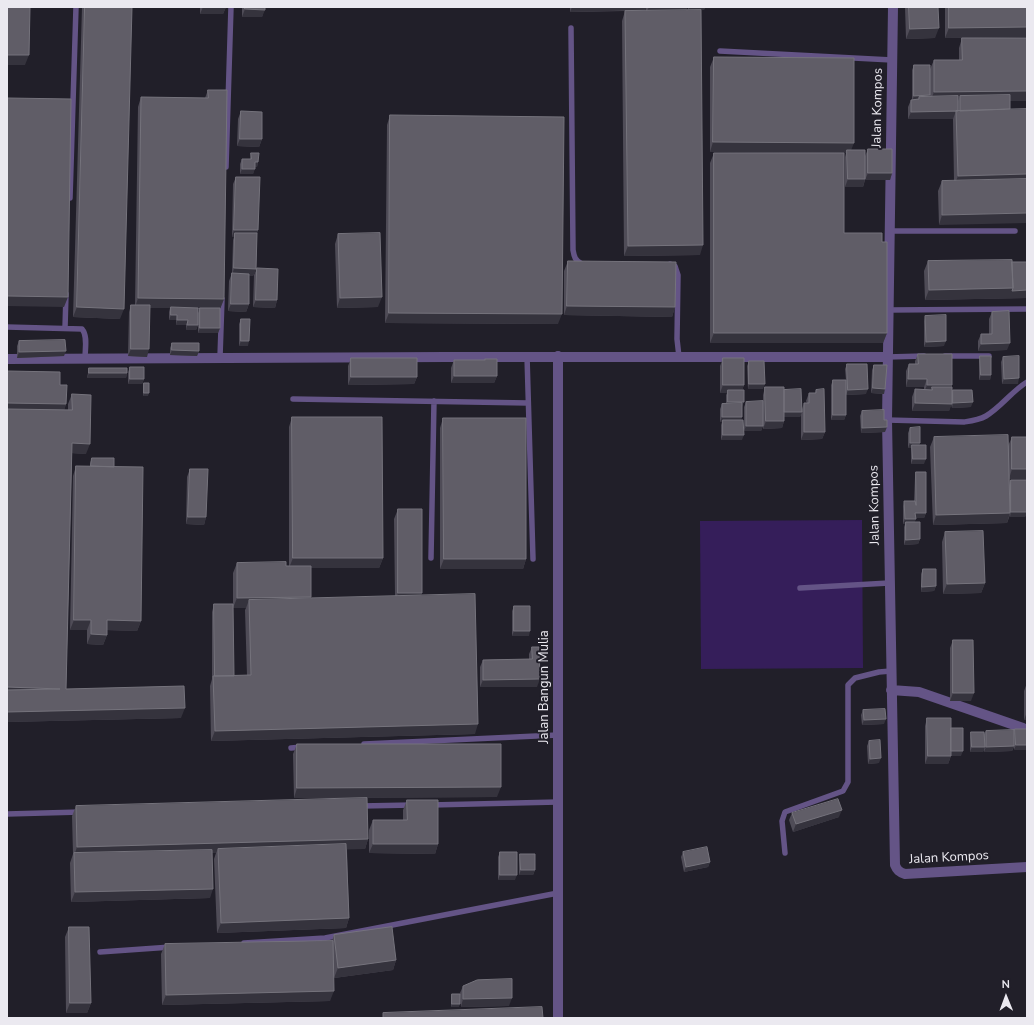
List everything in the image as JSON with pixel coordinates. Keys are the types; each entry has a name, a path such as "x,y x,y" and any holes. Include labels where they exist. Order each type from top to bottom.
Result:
{"street":[{"name":"Jalan Kompos","path":"893,7 887,420 894,859 897,870 900,873 905,874 1027,867"},
{"path":"7,359 527,356 887,357"},
{"name":"Jalan Bangun Mulia","path":"558,356 558,1018"},
{"path":"891,690 919,692 1023,728"}],"lane":[{"path":"69,203 76,7"},
{"path":"226,174 231,7"},
{"path":"571,28 573,250 574,258 579,263 585,265"},
{"path":"720,51 892,60"},
{"path":"889,231 1015,231"},
{"path":"666,263 675,266 678,275 678,357"},
{"path":"65,328 66,289"},
{"path":"220,357 222,292"},
{"path":"888,310 1027,309"},
{"path":"7,327 82,329 85,333 85,358"},
{"path":"527,356 533,559"},
{"path":"887,357 934,356"},
{"path":"942,356 989,356"},
{"path":"887,420 964,422 977,420 985,417 1020,386 1027,382"},
{"path":"293,399 528,403"},
{"path":"431,558 434,401"},
{"path":"800,588 889,583"},
{"path":"785,853 782,821 785,812 843,791 848,782 848,685 855,678 879,672 891,671"},
{"path":"354,745 558,735"},
{"path":"291,748 307,747"},
{"path":"427,805 558,802"},
{"path":"355,806 419,805"},
{"path":"7,814 86,812"},
{"path":"239,943 324,938 558,893"},
{"path":"100,952 177,946"}],"shaded area":[{"path":"862,520 863,668 701,669 700,521"}],"building":[{"path":"7,7 30,7 29,55 7,55"},
{"path":"85,7 132,7 124,309 77,307"},
{"path":"245,7 265,7 265,10 245,9"},
{"path":"909,7 938,7 939,28 910,29"},
{"path":"949,7 1027,7 1027,27 949,28"},
{"path":"701,10 703,245 628,246 625,11"},
{"path":"962,38 1027,38 1027,91 934,92 934,60 962,60"},
{"path":"714,57 854,58 854,143 713,142"},
{"path":"914,65 930,65 930,95 914,96"},
{"path":"208,90 227,90 224,299 138,298 141,97 208,98"},
{"path":"1010,95 1010,109 960,111 960,96"},
{"path":"958,96 958,111 911,112 911,100 919,99 919,97"},
{"path":"7,98 71,99 68,297 7,296"},
{"path":"1027,109 1027,174 958,176 956,111"},
{"path":"241,111 262,112 262,139 240,139"},
{"path":"390,115 564,117 562,314 389,313"},
{"path":"868,149 892,149 892,173 868,173"},
{"path":"847,150 865,150 865,179 848,179"},
{"path":"251,153 259,153 258,162 255,162 255,169 242,169 242,159 251,159"},
{"path":"714,153 844,153 844,233 882,233 882,242 887,242 887,333 714,333"},
{"path":"236,177 260,177 258,230 234,230"},
{"path":"1027,179 1027,213 942,215 942,181"},
{"path":"235,233 257,233 256,269 234,268"},
{"path":"380,233 382,297 340,298 338,234"},
{"path":"1012,260 1013,288 929,290 928,261"},
{"path":"568,261 676,262 675,307 567,306"},
{"path":"1012,262 1027,262 1027,290 1012,291"},
{"path":"257,268 278,269 277,300 256,300"},
{"path":"232,273 249,274 249,304 231,304"},
{"path":"131,305 150,305 149,349 131,349"},
{"path":"171,307 198,308 198,325 187,325 188,320 177,320 177,315 171,315"},
{"path":"200,308 220,308 220,328 200,328"},
{"path":"1009,311 1010,343 981,344 981,334 992,334 992,312"},
{"path":"946,315 946,341 926,342 925,316"},
{"path":"241,319 250,319 249,341 241,341"},
{"path":"65,340 66,351 19,352 19,341"},
{"path":"172,343 199,343 199,351 172,350"},
{"path":"918,354 952,354 952,385 927,385 927,379 908,379 909,364 918,364"},
{"path":"980,356 991,356 991,375 981,375"},
{"path":"1019,356 1019,378 1004,379 1003,357"},
{"path":"351,358 417,358 417,377 351,377"},
{"path":"723,358 744,358 744,385 723,385"},
{"path":"497,359 497,376 454,376 454,360"},
{"path":"749,361 764,361 765,384 749,384"},
{"path":"847,364 867,364 868,389 848,390"},
{"path":"874,365 887,365 885,389 873,388"},
{"path":"130,367 144,367 144,379 130,379"},
{"path":"89,368 127,368 127,373 89,373"},
{"path":"7,371 60,372 60,385 67,385 66,404 7,403"},
{"path":"833,380 846,380 846,415 833,415"},
{"path":"144,383 149,383 149,393 144,393"},
{"path":"765,387 784,387 784,421 766,421"},
{"path":"932,387 952,387 952,404 915,403 915,389 932,390"},
{"path":"801,389 802,412 784,412 784,390"},
{"path":"824,389 825,432 804,432 804,403 809,403 809,393 816,393 816,390"},
{"path":"728,390 744,390 744,402 728,402"},
{"path":"953,390 972,390 973,402 953,403"},
{"path":"72,394 91,395 90,444 72,443 66,689 184,686 185,708 7,712 7,690 60,689 7,687 7,409 72,410"},
{"path":"763,401 763,426 746,426 746,402"},
{"path":"742,403 742,417 722,417 722,404"},
{"path":"884,410 884,420 887,420 887,427 862,428 862,411"},
{"path":"292,417 382,417 383,558 293,558"},
{"path":"443,418 526,418 526,559 444,559"},
{"path":"723,420 743,420 744,435 723,435"},
{"path":"920,427 920,443 910,443 910,428"},
{"path":"1008,435 1010,513 936,515 934,437"},
{"path":"1012,437 1027,437 1027,469 1012,469"},
{"path":"912,445 926,445 926,459 913,459"},
{"path":"92,458 114,458 114,467 91,466"},
{"path":"76,466 143,467 141,621 107,620 107,635 91,634 91,620 74,620"},
{"path":"190,469 208,469 206,517 188,517"},
{"path":"916,472 926,472 926,513 915,513 916,519 905,519 904,501 915,501 916,505"},
{"path":"1011,480 1027,480 1027,512 1011,512"},
{"path":"398,509 422,509 422,593 398,593"},
{"path":"906,522 920,522 920,539 906,540"},
{"path":"983,531 985,583 947,584 945,532"},
{"path":"286,562 286,566 311,566 311,597 237,598 237,563"},
{"path":"923,569 936,569 936,586 922,587"},
{"path":"475,594 478,724 215,731 213,676 251,675 249,600"},
{"path":"214,604 233,604 234,676 215,676"},
{"path":"514,606 530,606 530,631 514,631"},
{"path":"953,640 973,640 974,693 953,693"},
{"path":"532,647 539,647 540,679 483,680 483,660 532,659"},
{"path":"885,709 886,719 864,720 863,710"},
{"path":"927,718 951,718 951,756 928,756"},
{"path":"951,728 963,728 963,751 951,751"},
{"path":"1015,729 1027,729 1027,745 1016,745"},
{"path":"1014,730 1014,746 986,747 986,731"},
{"path":"971,732 984,732 985,747 972,747"},
{"path":"880,740 881,758 870,759 869,741"},
{"path":"297,744 501,744 501,787 297,788"},
{"path":"367,798 368,839 77,847 76,806"},
{"path":"838,799 842,810 796,824 792,813"},
{"path":"407,800 438,800 438,844 373,844 373,820 407,820"},
{"path":"346,844 349,918 221,923 218,849"},
{"path":"707,847 710,862 686,867 683,852"},
{"path":"212,850 213,889 75,892 74,853"},
{"path":"500,852 517,852 517,875 500,875"},
{"path":"520,854 535,854 535,870 521,870"},
{"path":"69,927 89,927 91,1003 70,1003"},
{"path":"392,927 396,960 338,968 334,935"},
{"path":"333,941 334,991 166,995 165,944"},
{"path":"512,979 512,998 463,999 463,986 477,980"},
{"path":"452,994 460,994 460,1004 452,1004"},
{"path":"542,1007 543,1018 383,1018 383,1013"}]}
